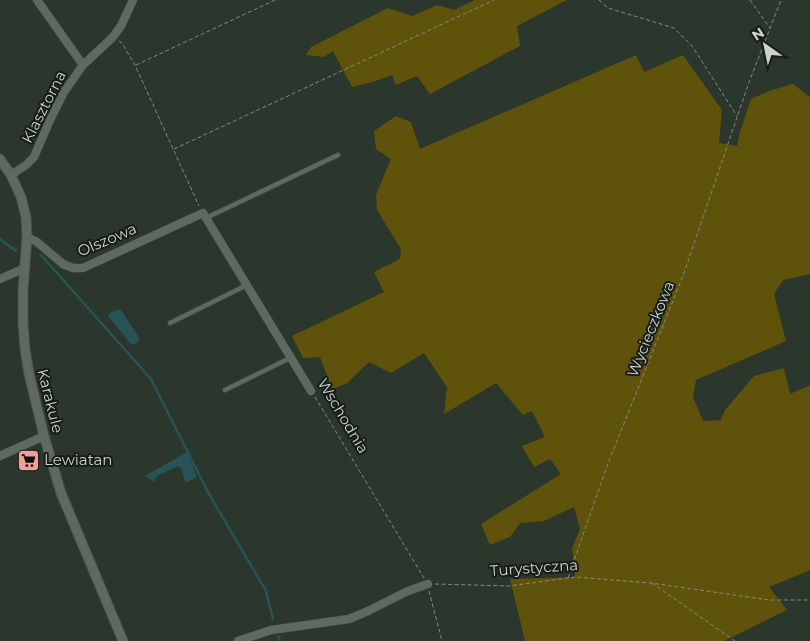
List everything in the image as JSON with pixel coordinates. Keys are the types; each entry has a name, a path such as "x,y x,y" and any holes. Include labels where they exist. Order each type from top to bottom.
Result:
{"street":[{"path":"37,0 84,65"},
{"name":"Klasztorna","path":"10,174 26,165 34,157 64,92 84,65 112,38 121,26 133,0"},
{"name":"Karakule","path":"0,159 21,197 26,217 28,237 22,323 29,374 44,436 61,493 123,641"},
{"name":"Olszowa","path":"28,237 37,242 63,264 73,268 83,268 204,216"},
{"name":"Wschodnia","path":"204,216 311,391"},
{"path":"0,279 25,268"},
{"path":"0,456 44,436"},
{"path":"238,641 271,630 349,619 408,591 428,584"}],"lane":[{"path":"204,216 338,155"},
{"path":"170,323 247,285"},
{"path":"225,390 291,358"}],"path":[{"path":"135,65 275,0"},
{"path":"174,149 494,0"},
{"path":"599,0 608,8 674,28 692,46 737,117"},
{"path":"750,0 770,28"},
{"name":"Wycieczkowa","path":"568,578 607,466 684,274 748,85 781,0"},
{"path":"112,38 122,43 135,65 204,216"},
{"name":"Wschodnia","path":"311,391 428,584 442,641"},
{"name":"Turystyczna","path":"428,584 509,586 575,577 652,583 770,600 810,600"},
{"path":"652,583 735,641"}],"shaded area":[{"path":"475,0 567,0 517,26 520,46 430,94 417,76 396,85 392,75 352,87 333,51 324,57 306,55 311,47 388,8 412,16 437,5 454,10"},
{"path":"636,55 644,72 683,55 722,110 719,143 737,146 751,99 793,84 810,97 810,274 783,280 774,294 786,341 696,380 693,397 703,421 721,420 725,410 754,376 784,368 790,394 810,385 810,570 769,587 787,610 724,641 525,641 510,579 575,577 572,548 580,529 574,507 544,521 520,523 510,537 490,545 481,524 561,474 550,459 534,467 522,446 545,437 532,411 523,415 496,383 444,414 447,387 424,353 391,373 369,362 346,384 332,389 320,357 303,358 292,336 384,292 374,272 400,259 401,249 377,210 376,195 391,159 376,149 374,131 396,116 411,122 420,149"}],"water":[{"path":"119,309 140,339 134,345 130,343 108,316 108,314"},
{"path":"187,452 197,477 186,483 181,468 178,466 157,476 154,482 145,476"}],"waterway":[{"path":"0,239 16,251"},
{"path":"41,255 151,379 209,494 266,591 273,619"},
{"path":"278,636 280,641"}],"place":[{"name":"Lewiatan","path":"28,460"}]}
